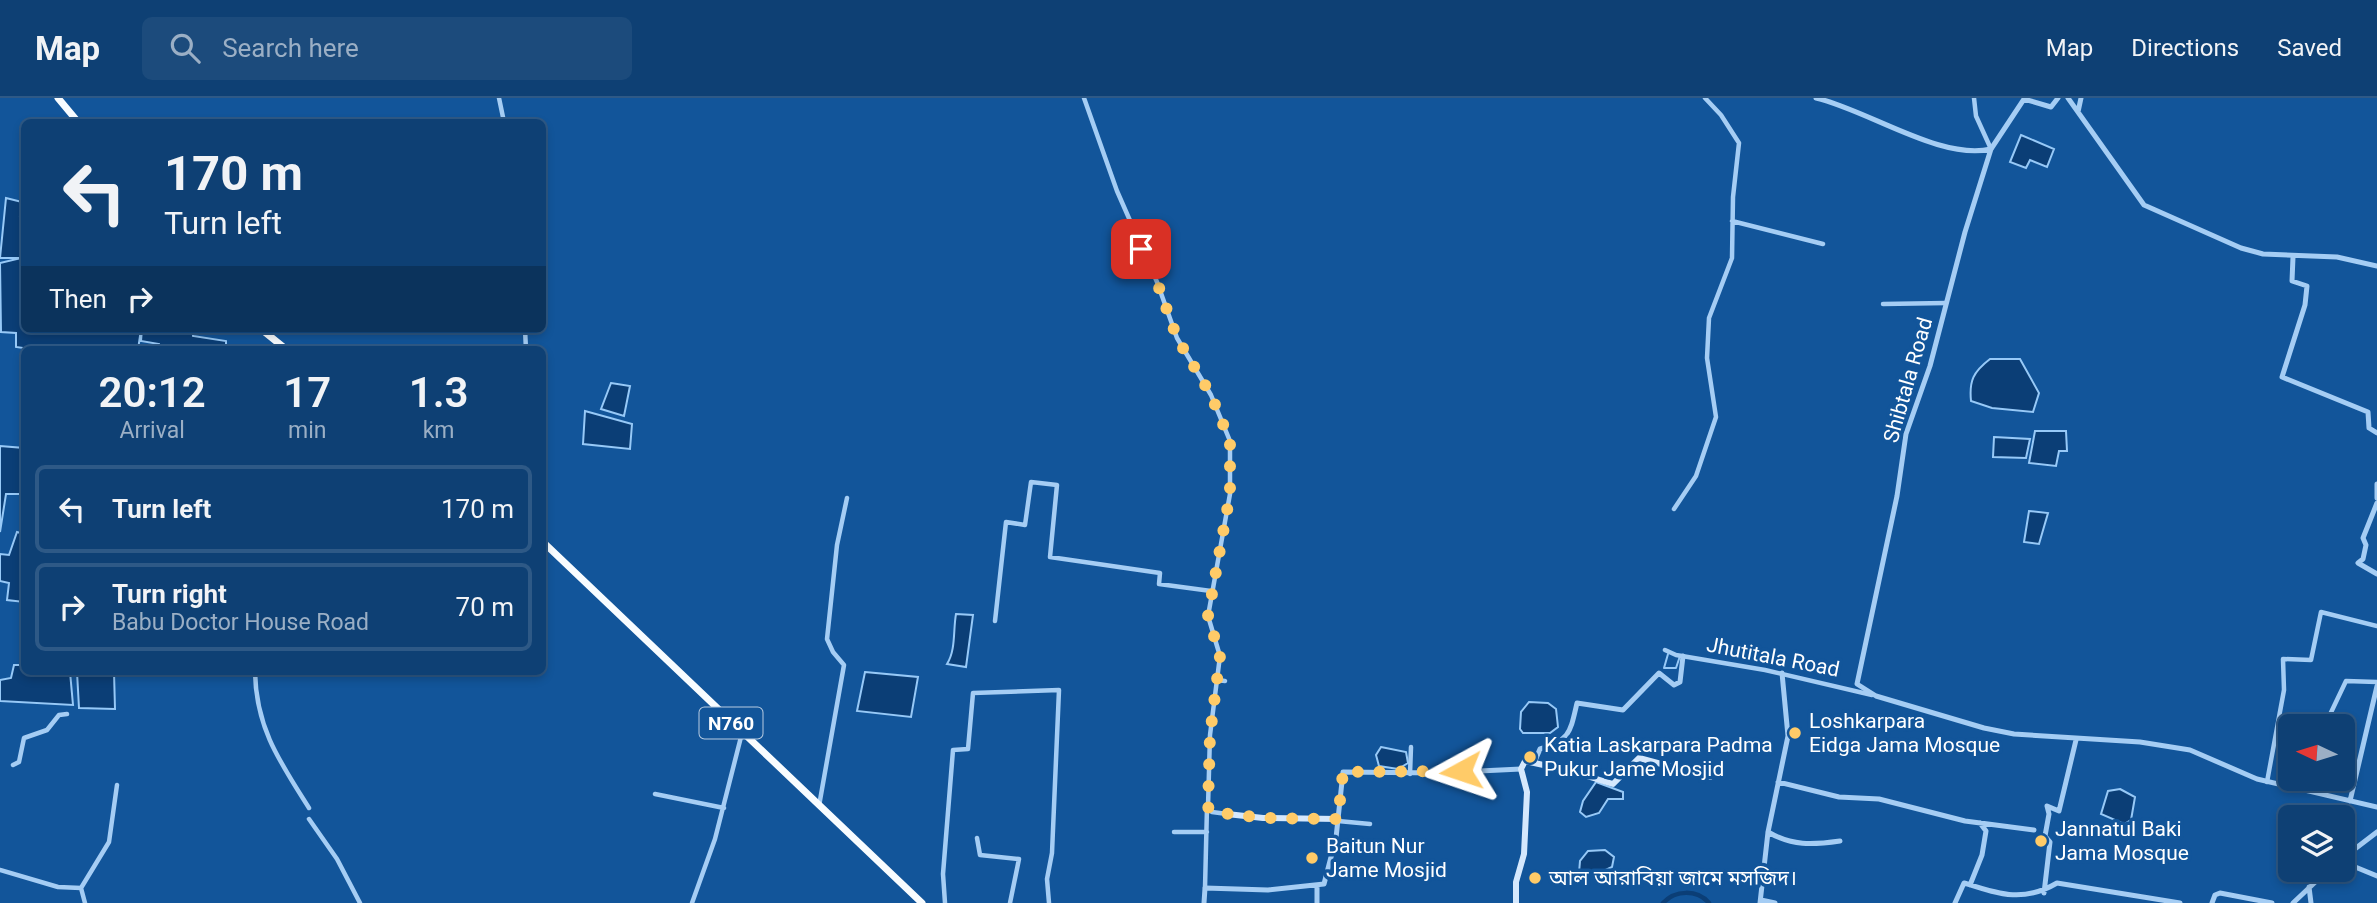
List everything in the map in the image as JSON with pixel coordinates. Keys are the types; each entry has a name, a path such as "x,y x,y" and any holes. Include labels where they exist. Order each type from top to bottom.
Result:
{"highway":[{"path":"58,98 76,119"},
{"path":"265,333 279,346"},
{"name":"N760","path":"546,545 922,903"}],"main road":[{"path":"1516,903 1517,882 1524,854 1527,792 1521,769 1525,761 1613,784 1639,758 1710,776"},
{"path":"1227,814 1338,820"}],"street":[{"path":"499,98 503,119"},
{"path":"1084,98 1117,191 1157,282 1177,338 1211,395 1230,441 1230,494 1211,591 1208,622 1220,656 1210,735 1204,903"},
{"path":"1674,509 1696,476 1716,417 1707,337 1709,318 1732,258 1732,221 1739,143 1721,115 1705,98"},
{"path":"1816,98 1866,113 1938,145 1976,153 1991,149 1976,116 1974,98"},
{"name":"Shibtala Road","path":"1876,696 1857,684 1897,496 1906,434 1930,366 1991,149 2024,99 2051,107 2058,98"},
{"path":"2068,98 2144,205 2241,248 2293,257 2337,257 2377,266"},
{"path":"2078,112 2081,98"},
{"path":"1732,221 1823,244"},
{"path":"2293,257 2292,281 2307,286 2282,377 2368,412 2369,428 2377,433"},
{"path":"1883,304 1946,303"},
{"path":"995,621 1006,522 1025,525 1031,482 1057,485 1050,557 1160,573 1159,584 1211,591"},
{"path":"2377,484 2377,501 2363,538 2366,545 2363,559 2358,563 2377,574"},
{"path":"819,807 844,665 832,652 827,639 837,545 847,498"},
{"path":"2267,782 2284,690 2283,659 2311,660 2321,612 2377,626"},
{"name":"Jhutitala Road","path":"1664,650 1683,656 1782,673 1876,696"},
{"path":"1534,763 1540,749 1562,743 1571,730 1577,704 1622,710 1659,673 1674,685 1680,682 1683,656"},
{"path":"1775,903 1760,902 1768,832 1788,736 1782,673"},
{"path":"255,675 255,701 261,723 286,775 309,808"},
{"path":"1217,680 1225,681"},
{"path":"2331,714 2346,681 2377,684 2350,801"},
{"path":"945,903 943,874 953,750 968,749 972,693 1059,690 1052,853 1047,879 1049,903"},
{"path":"1876,696 1984,728 2056,738 2140,743 2190,750 2229,769 2278,785"},
{"path":"13,765 19,762 24,738 47,730 59,715 67,714"},
{"path":"692,903 724,808 742,733"},
{"path":"2044,893 2050,842 2045,836 2049,814 2047,806 2059,811 2076,740"},
{"path":"1410,774 1412,747"},
{"path":"1205,888 1268,890 1324,884 1338,820 1343,772 1410,774 1521,769"},
{"path":"1778,782 1839,797 1879,799 1980,823 2034,830"},
{"path":"85,903 81,888 109,842 117,785"},
{"path":"2306,791 2377,807"},
{"path":"654,794 724,808"},
{"path":"1208,807 1212,812 1227,814"},
{"path":"309,819 337,859 360,903"},
{"path":"1338,820 1370,824"},
{"path":"1970,885 1984,846 1986,831 1980,823"},
{"path":"1174,832 1207,832"},
{"path":"1768,832 1785,842 1803,845 1840,841"},
{"path":"2355,850 2377,832"},
{"path":"977,838 980,855 1019,859 1010,903"},
{"path":"2355,866 2377,876"},
{"path":"0,870 58,887 81,888"},
{"path":"2293,903 2315,882"},
{"path":"1955,903 1964,883 1987,893 2016,897 2044,893 2057,883 2180,903"},
{"path":"1317,886 1317,903"},
{"path":"2309,887 2311,903"},
{"path":"2212,903 2215,895 2220,893 2272,903"}],"water":[{"path":"2021,135 2054,149 2047,167 2030,160 2026,168 2010,162"},
{"path":"6,198 21,202 21,258 0,258"},
{"path":"21,258 21,333 140,333 139,346 16,347 16,333 1,332 0,263"},
{"path":"142,333 193,333 193,336 226,341 226,346 159,346 141,341"},
{"path":"1990,359 2020,359 2039,393 2033,412 1992,408 1971,401 1973,377"},
{"path":"611,383 630,386 624,416 601,409"},
{"path":"585,411 632,424 630,449 583,444"},
{"path":"2035,431 2066,431 2067,451 2059,451 2056,466 2029,463"},
{"path":"1994,437 2030,439 2026,458 1993,457"},
{"path":"0,446 21,448 21,494 6,494 0,532"},
{"path":"2029,511 2048,513 2039,544 2024,542"},
{"path":"17,532 21,533 21,602 7,600 9,583 0,581 0,554 9,555"},
{"path":"956,614 973,615 966,667 947,664 953,646"},
{"path":"14,665 21,665 21,675 70,675 73,705 0,701 0,680 11,678"},
{"path":"865,672 918,677 911,717 857,711"},
{"path":"77,675 114,675 115,709 79,708"},
{"path":"1529,702 1548,703 1556,709 1558,727 1550,733 1523,733 1520,729 1521,712"},
{"path":"1381,747 1406,752 1408,763 1398,769 1379,766 1376,755"},
{"path":"1596,782 1623,792 1623,799 1608,799 1599,813 1586,817 1580,812 1583,801"},
{"path":"2120,789 2135,797 2131,820 2124,824 2101,814 2108,791"},
{"path":"1605,850 1614,857 1612,867 1597,874 1579,873 1580,861 1588,851"}],"waterway":[{"path":"1668,654 1664,668 1676,668 1680,656"},
{"path":"1663,903 1686,893 1698,895 1709,903"}],"place":[{"name":"Loshkarpara Eidga Jama Mosque","path":"1795,733"},
{"name":"Katia Laskarpara Padma Pukur Jame Mosjid","path":"1530,757"},
{"name":"Jannatul Baki Jama Mosque","path":"2041,841"},
{"name":"Baitun Nur Jame Mosjid","path":"1312,858"},
{"name":"আল আরাবিয়া জামে মসজিদ।","path":"1535,878"}],"route":[{"path":"1141,249 1157,282 1177,338 1211,395 1230,441 1230,494 1208,616 1220,656 1210,735 1208,807 1212,812 1233,816 1338,819 1343,772 1424,774 1461,771"}]}
